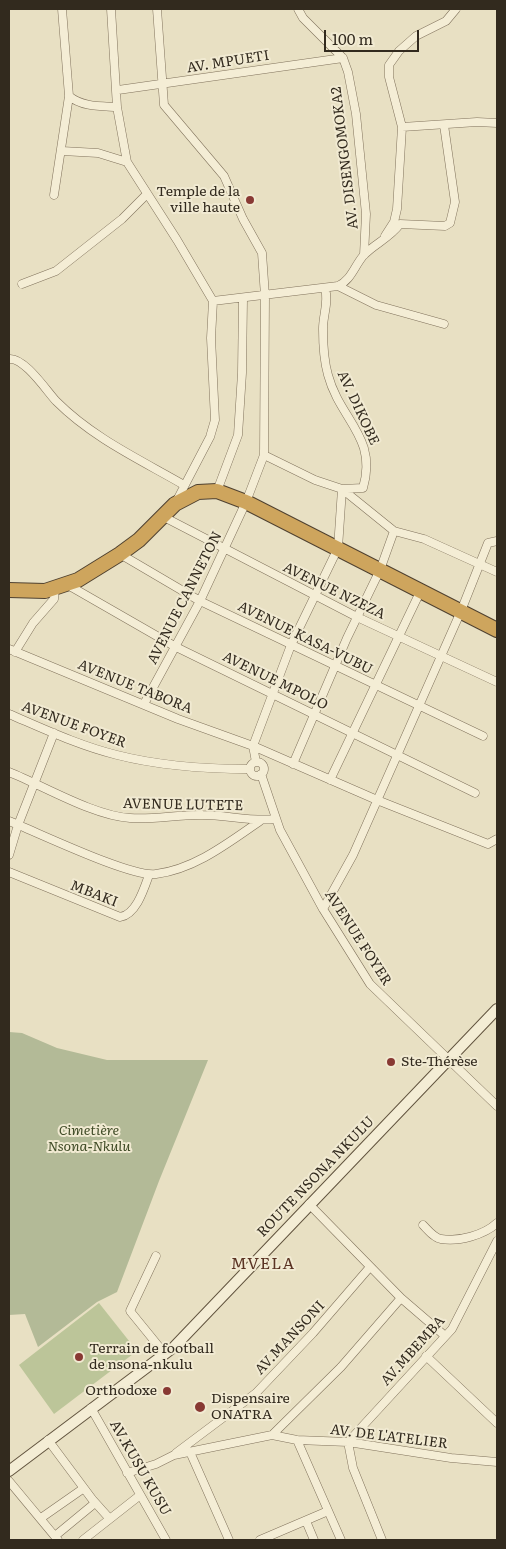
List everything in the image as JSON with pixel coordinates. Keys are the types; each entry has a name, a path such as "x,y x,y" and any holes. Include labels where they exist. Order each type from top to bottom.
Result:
{"highway":[{"path":"9,590 62,587 120,554 139,540 175,504 198,492 217,491 246,502 497,630"}],"street":[{"path":"54,195 62,151 68,96 62,9"},
{"path":"110,9 114,70 118,90 117,107 127,162 213,301 211,346 215,420 208,441 175,504"},
{"path":"157,9 164,105 224,176 243,219 261,248 265,296 264,455 315,480 342,489 394,531 424,540 497,572"},
{"path":"298,9 303,18 343,58"},
{"path":"380,241 394,222 402,128 389,77 391,60 416,36 446,21 456,9"},
{"name":"AV. MPUETI","path":"118,90 343,58"},
{"name":"AV. DISENGOMOKA2","path":"343,58 348,72 357,128 367,232 364,255"},
{"path":"68,96 75,102 117,107"},
{"path":"402,128 477,122 497,123"},
{"path":"213,301 243,300 338,286 346,282 364,255 380,241 392,234 402,223 445,226 450,223 455,202 444,125"},
{"path":"62,151 98,153 127,162"},
{"path":"22,284 56,271 122,219 147,194"},
{"path":"338,286 376,305 444,324"},
{"name":"AV. DIKOBE","path":"325,288 328,300 323,328 328,374 341,408 361,439 368,460 363,488 342,489"},
{"path":"217,491 238,435 242,382 243,300"},
{"path":"9,359 13,358 21,362 56,401 90,431 184,485"},
{"name":"AVENUE CANNETON","path":"144,704 200,601 246,502 264,455"},
{"path":"261,774 254,775 250,769 256,762 253,746 291,646 338,548 342,489"},
{"name":"AVENUE NZEZA","path":"162,516 224,550 357,617 497,682"},
{"path":"293,764 334,667 380,570 394,531"},
{"path":"323,909 352,855 377,800 461,611 488,542 497,540"},
{"name":"AVENUE KASA-VUBU","path":"120,554 200,601 334,667 483,736"},
{"path":"12,650 62,587"},
{"name":"AVENUE MPOLO","path":"62,587 176,647 476,793"},
{"path":"330,780 421,590"},
{"name":"AVENUE TABORA","path":"12,650 253,746 377,800 488,844 496,840"},
{"name":"AVENUE FOYER","path":"9,714 54,734 115,755 154,763 250,769"},
{"path":"9,854 34,782 54,734"},
{"name":"AVENUE FOYER","path":"256,762 264,766 261,774 275,820 323,909 370,984 497,1106"},
{"name":"AVENUE LUTETE","path":"9,772 118,817 143,818 201,815 247,817 260,821 275,820"},
{"path":"9,821 117,865 149,875 188,866 217,851 260,821"},
{"name":"MBAKI","path":"9,872 120,917 125,916 133,909 149,875"},
{"name":"ROUTE NSONA NKULU","path":"9,1471 174,1347 497,1009"},
{"path":"309,1204 401,1298 444,1335"},
{"path":"422,1225 440,1239 449,1239 480,1234 497,1223"},
{"name":"AV.MBEMBA","path":"348,1442 456,1322 497,1241"},
{"path":"156,1256 130,1311 165,1354"},
{"name":"AV.MANSONI","path":"174,1454 256,1392 313,1333 370,1267"},
{"path":"272,1435 341,1367 401,1298"},
{"path":"426,1356 497,1423"},
{"name":"AV.KUSU KUSU","path":"91,1408 139,1496 157,1522 166,1540"},
{"name":"AV. DE L'ATELIER","path":"174,1454 272,1435 297,1440 348,1442 452,1458 497,1462"},
{"path":"48,1440 109,1518"},
{"path":"297,1440 341,1540"},
{"path":"348,1442 353,1468 382,1540"},
{"path":"190,1452 229,1540"},
{"path":"127,1472 156,1464 174,1454"},
{"path":"9,1481 56,1538 95,1502"},
{"path":"41,1518 84,1488"},
{"path":"83,1540 139,1496"},
{"path":"264,1539 328,1511"},
{"path":"306,1521 314,1540"}],"green space":[{"name":"Cimetière Nsona-Nkulu","path":"9,1032 22,1033 57,1048 107,1060 208,1060 117,1292 97,1302 38,1347 25,1314 9,1315"},
{"name":"Terrain de football de nsona-nkulu","path":"99,1303 137,1351 54,1414 19,1365"}],"place":[{"name":"Temple de la ville haute","path":"250,200"},
{"name":"Ste-Thérèse","path":"391,1062"},
{"name":"Terrain de football de nsona-nkulu","path":"79,1357"},
{"name":"Orthodoxe","path":"167,1391"},
{"name":"Dispensaire ONATRA","path":"200,1407"}],"district":[{"name":"MVELA","path":"263,1264"}]}
